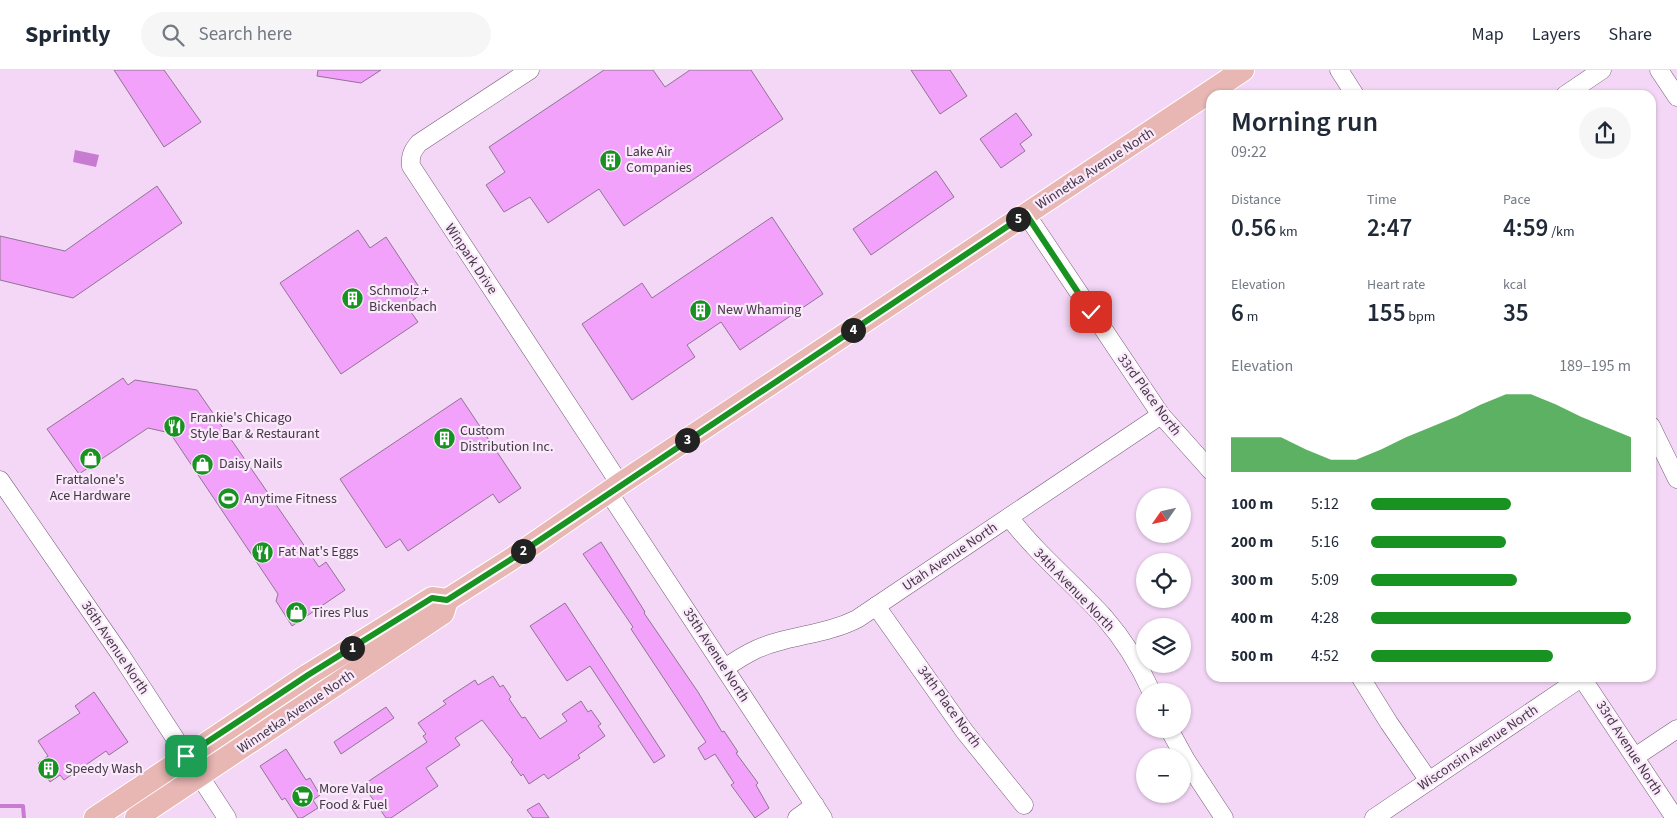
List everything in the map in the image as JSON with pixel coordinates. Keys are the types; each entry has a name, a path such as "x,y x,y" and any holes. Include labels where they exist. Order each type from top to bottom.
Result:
{"main road":[{"name":"Winnetka Avenue North","path":"1213,90 1243,70"},
{"name":"Winnetka Avenue North","path":"136,818 443,614 447,600 1206,95"},
{"name":"Winnetka Avenue North","path":"94,818 308,675 432,598 447,600"}],"street":[{"name":"Winpark Drive","path":"530,70 419,143 410,157 411,166 615,488"},
{"path":"1338,70 1352,90"},
{"path":"1572,90 1602,70"},
{"path":"1659,70 1677,97"},
{"name":"33rd Place North","path":"1026,214 1161,415 1206,465"},
{"name":"Utah Avenue North","path":"724,668 748,652 776,642 840,628 876,606 1161,415"},
{"path":"1656,436 1677,479"},
{"name":"36th Avenue North","path":"0,480 120,654 227,818"},
{"name":"35th Avenue North","path":"615,488 724,668 819,812"},
{"name":"34th Avenue North","path":"1009,517 1041,556 1104,618 1125,644 1147,683"},
{"name":"34th Place North","path":"876,606 965,732 1024,805"},
{"path":"1363,682 1429,781"},
{"name":"Wisconsin Avenue North","path":"1374,818 1576,682"},
{"name":"33rd Avenue North","path":"1585,682 1675,818"},
{"path":"1635,757 1677,729"},
{"path":"1174,738 1224,818"},
{"path":"797,818 819,812"}],"shaded area":[{"path":"75,150 99,155 96,167 73,162"}],"building":[{"path":"114,70 164,70 201,122 164,147"},
{"path":"318,70 381,70 361,83 317,76"},
{"name":"Lake Air Companies","path":"604,70 653,70 665,87 690,70 751,70 783,119 624,226 599,189 548,223 530,197 504,212 486,185 505,172 489,147"},
{"path":"911,70 950,70 967,96 940,114"},
{"path":"1016,113 1032,135 1020,144 1025,151 1001,168 980,139"},
{"path":"936,171 954,197 871,255 853,229"},
{"path":"157,186 182,223 73,298 0,280 0,236 65,251"},
{"name":"New Whaming","path":"772,217 823,294 740,350 721,322 687,345 695,357 632,400 582,324 642,283 652,298"},
{"name":"Schmolz + Bickenbach","path":"358,230 370,248 386,237 423,293 406,305 418,322 341,374 280,283"},
{"path":"123,378 128,385 135,380 197,390 319,567 326,562 345,590 292,626 276,601 278,594 170,433 148,428 79,474 47,429"},
{"name":"Custom Distribution Inc.","path":"461,398 521,488 499,503 493,494 408,551 400,539 386,548 340,479"},
{"path":"601,542 644,613 698,692 722,732 724,731 738,752 736,753 758,783 756,785 769,808 755,818 731,785 734,783 715,754 705,760 698,748 706,742 631,629 633,627 583,554"},
{"path":"565,603 665,756 654,763 590,666 567,681 530,626"},
{"path":"493,676 500,687 503,685 511,697 509,699 522,718 525,717 540,739 567,721 562,714 581,701 588,712 591,710 601,724 598,726 605,736 578,755 580,758 548,779 544,774 529,784 523,774 521,776 511,762 513,760 482,720 455,738 460,745 426,768 438,786 391,818 386,818 363,785 427,742 423,736 426,734 418,723 446,704 443,701 475,680 478,685"},
{"path":"94,692 128,742 109,755 106,751 64,780 60,775 50,782 38,763 48,756 38,741 80,713 75,706"},
{"path":"386,707 394,718 341,754 334,742"},
{"path":"286,749 306,780 310,778 320,795 313,800 318,808 302,818 298,818 285,798 282,800 260,766"},
{"path":"539,803 549,818 533,818 527,810"}],"waterway":[{"path":"0,806 23,806 24,818"}],"place":[{"name":"Lake Air Companies","path":"610,160"},
{"name":"Schmolz + Bickenbach","path":"353,299"},
{"name":"New Whaming","path":"701,310"},
{"name":"Frankie's Chicago Style Bar & Restaurant","path":"174,426"},
{"name":"Custom Distribution Inc.","path":"444,439"},
{"name":"Frattalone's Ace Hardware","path":"90,458"},
{"name":"Daisy Nails","path":"203,464"},
{"name":"Anytime Fitness","path":"228,499"},
{"name":"Fat Nat's Eggs","path":"262,552"},
{"name":"Tires Plus","path":"296,613"},
{"name":"Speedy Wash","path":"49,769"},
{"name":"More Value Food & Fuel","path":"303,797"}],"route":[{"path":"186,756 308,675 432,598 447,600 510,560 620,484 1026,214 1091,312"}]}
